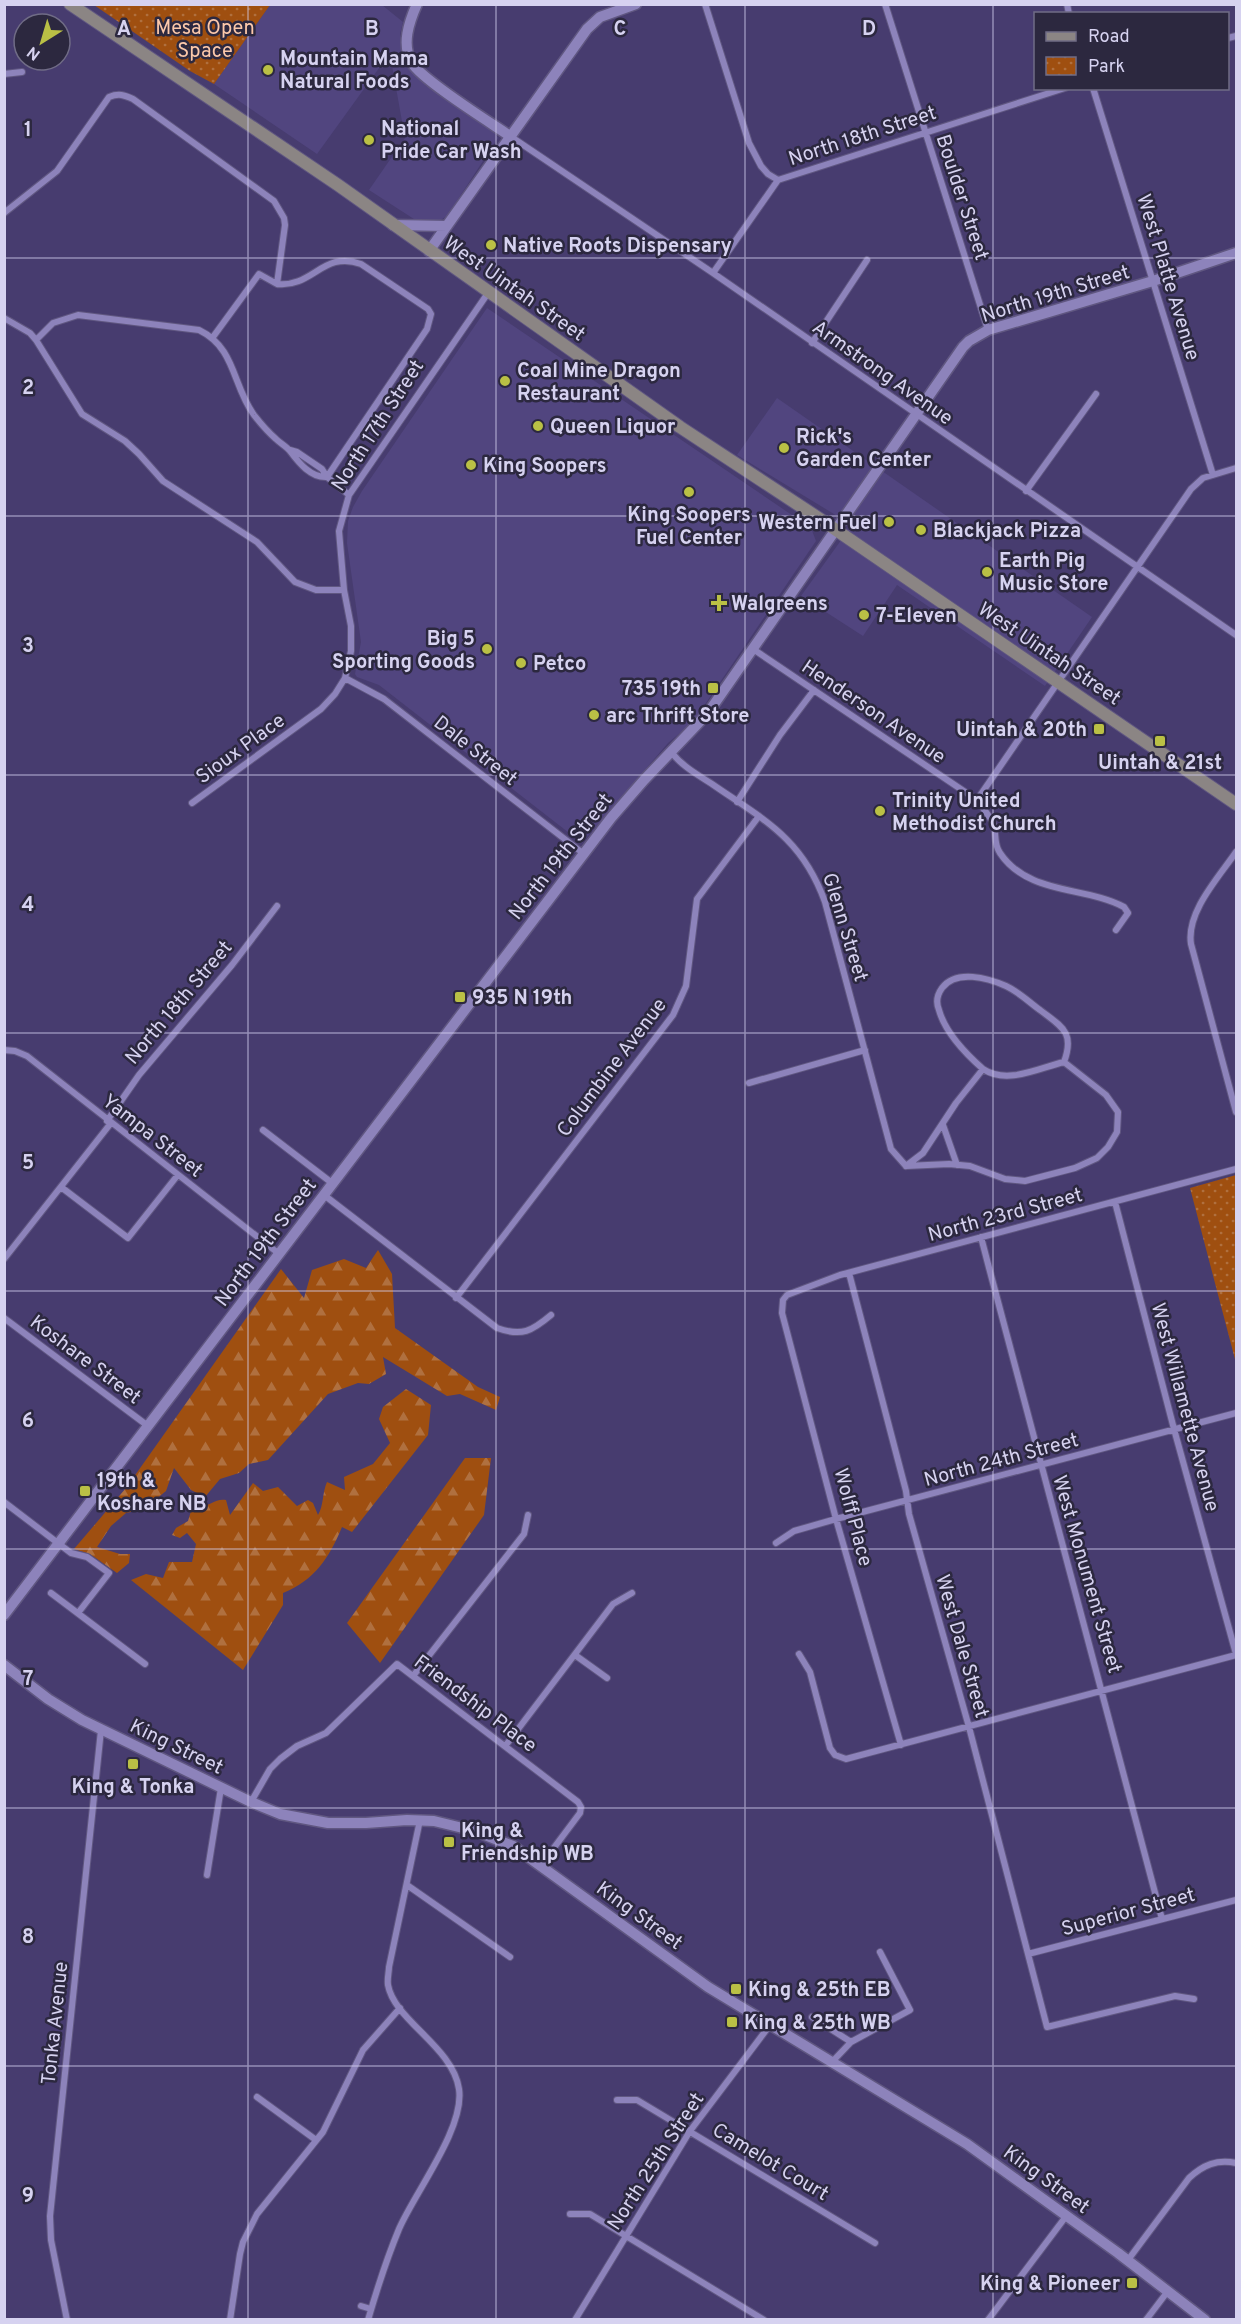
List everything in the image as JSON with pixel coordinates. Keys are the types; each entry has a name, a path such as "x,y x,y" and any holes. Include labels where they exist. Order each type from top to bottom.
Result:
{"main road":[{"name":"West Uintah Street","path":"70,4 253,127 680,427 1236,804"}],"street":[{"path":"417,4 410,19 407,37 412,63 428,78 510,136"},
{"path":"429,251 587,29 607,14 636,4"},
{"path":"705,4 749,143 761,166 778,180"},
{"name":"Boulder Street","path":"885,4 988,330"},
{"path":"4,74 22,72"},
{"name":"North 18th Street","path":"713,273 778,180 1059,90"},
{"name":"West Platte Avenue","path":"1094,90 1213,475"},
{"path":"4,213 57,171 109,97 117,94 125,95 274,201 284,218 285,225 277,284"},
{"name":"Armstrong Avenue","path":"510,136 713,273 1236,635"},
{"path":"393,225 447,226"},
{"name":"North 19th Street","path":"4,1615 584,854 633,792 708,713 963,347 988,330 1153,281 1236,253"},
{"path":"213,337 259,274 277,284 295,283 343,259 361,264 428,309 431,314 427,329 327,477"},
{"path":"812,343 867,260"},
{"name":"North 17th Street","path":"308,719 335,694 345,678 351,651 351,626 344,590 339,531 349,495 488,293"},
{"path":"36,340 53,323 78,315 200,330 213,337 226,352 252,412 267,431 290,450 297,452 322,469 327,477 349,495"},
{"path":"4,318 30,333 36,340 82,414 124,441 163,481 257,542 285,574 299,584 315,590 344,590"},
{"path":"1026,491 1096,394"},
{"path":"1116,930 1128,913 1124,907 1042,884 1008,863 995,844 993,822 977,800 1196,482 1236,468"},
{"name":"Henderson Avenue","path":"753,649 977,800"},
{"name":"Dale Street","path":"345,678 384,699 584,854"},
{"path":"737,802 776,741 814,690"},
{"name":"Sioux Place","path":"192,803 308,719"},
{"name":"Glenn Street","path":"672,753 687,767 759,816 793,845 815,877 825,902 891,1149 906,1166"},
{"name":"Columbine Avenue","path":"456,1298 679,1005 686,986 697,899 759,816"},
{"path":"1236,852 1196,911 1190,927 1191,944 1236,1112"},
{"name":"North 18th Street","path":"4,1259 109,1122 139,1075 232,965 277,906"},
{"path":"968,976 997,982 1011,988 1059,1025 1067,1034 1069,1044 1064,1062 1013,1075 993,1074 983,1069 952,1034 938,1007 940,992 946,983 968,976"},
{"name":"Yampa Street","path":"4,1050 15,1051 27,1056 278,1253"},
{"path":"749,1083 865,1050"},
{"path":"906,1166 957,1165 976,1168 1005,1179 1025,1181 1084,1165 1104,1152 1117,1132 1118,1112 1106,1095 1064,1062"},
{"path":"906,1166 923,1153 956,1103 983,1069"},
{"path":"943,1125 957,1165"},
{"path":"263,1130 333,1183"},
{"name":"North 23rd Street","path":"784,1297 849,1273 1236,1169"},
{"path":"61,1187 128,1238 177,1176"},
{"path":"324,1195 489,1324 507,1332 517,1333 534,1329 551,1315"},
{"name":"West Willamette Avenue","path":"1116,1202 1174,1429 1236,1654"},
{"name":"West Monument Street","path":"981,1237 1162,1920"},
{"name":"West Dale Street","path":"849,1273 907,1502 969,1726 1047,2027 1175,1996 1194,1999"},
{"name":"Wolff Place","path":"784,1297 782,1313 836,1519 901,1745"},
{"name":"Koshare Street","path":"4,1318 148,1426"},
{"name":"North 24th Street","path":"776,1543 794,1532 836,1519 1236,1413"},
{"path":"4,1502 71,1553 87,1557 109,1573 78,1613"},
{"path":"413,1676 524,1534 528,1515"},
{"path":"51,1593 145,1664"},
{"path":"506,1745 613,1604 632,1593"},
{"path":"799,1654 810,1672 830,1748 835,1755 846,1759 1236,1654"},
{"path":"575,1655 607,1678"},
{"name":"Friendship Place","path":"251,1802 270,1769 280,1759 297,1746 326,1733 397,1664 578,1802 581,1807 580,1813 541,1865"},
{"name":"King Street","path":"4,1665 58,1705 101,1730 251,1802 286,1815 328,1823 420,1820 447,1824 496,1838 513,1846 708,1987 967,2144 1067,2215 1205,2319"},
{"path":"4,1675 19,1676"},
{"name":"Tonka Avenue","path":"67,2319 51,2240 50,2216 101,1730"},
{"path":"207,1875 221,1788"},
{"path":"368,2319 400,2227 453,2128 459,2101 459,2089 453,2070 400,2008 391,1994 388,1976 420,1820"},
{"path":"407,1885 510,1957"},
{"name":"Superior Street","path":"1028,1954 1236,1900"},
{"path":"832,2062 851,2042 910,2010 880,1952"},
{"path":"230,2319 237,2270 249,2228 265,2202 330,2122 363,2050 400,2008"},
{"path":"812,2017 851,2042"},
{"name":"North 25th Street","path":"575,2319 690,2131 770,2025"},
{"path":"257,2097 316,2140"},
{"name":"Camelot Court","path":"617,2100 636,2100 875,2243"},
{"path":"1128,2260 1197,2170 1214,2162 1236,2163"},
{"path":"570,2214 590,2214 764,2319"},
{"path":"988,2319 1067,2215"},
{"path":"1146,2319 1168,2290"},
{"path":"361,2306 371,2309"}],"shaded area":[{"path":"270,5 382,5 403,22 400,34 402,55 414,74 425,85 494,132 498,138 447,216 439,221 417,221 369,190 405,138 391,60 382,64 317,154 214,84"},
{"path":"487,308 811,528 816,541 693,722 668,743 582,843 379,685 357,677 355,674 361,642 347,543 348,521 353,507"},
{"path":"777,398 1092,617 1045,686 897,585 863,636 801,596 852,525 737,455"}],"green space":[{"name":"Mesa Open Space","path":"94,5 270,5 214,84 190,71"},
{"path":"1236,1175 1236,1363 1190,1188"},
{"path":"378,1250 392,1274 395,1328 478,1387 500,1397 496,1410 460,1394 447,1396 383,1357 386,1374 369,1384 358,1383 328,1394 268,1460 249,1464 239,1473 220,1479 205,1497 191,1490 174,1468 166,1491 144,1509 126,1513 111,1526 97,1547 120,1554 130,1554 129,1563 117,1573 90,1554 74,1549 126,1488 281,1269 304,1298 312,1270 344,1259 366,1268"},
{"path":"406,1389 431,1405 428,1435 352,1532 342,1527 332,1549 320,1567 304,1582 283,1593 283,1605 243,1670 131,1580 146,1574 163,1578 169,1562 192,1562 196,1544 187,1533 180,1538 172,1535 176,1528 188,1521 191,1511 196,1506 205,1506 218,1500 226,1500 230,1515 253,1483 263,1491 278,1487 297,1506 308,1500 313,1503 318,1515 327,1482 345,1490 344,1477 373,1464 390,1443 379,1419 383,1407"},
{"path":"465,1458 491,1458 484,1515 380,1663 347,1623"}],"place":[{"name":"Mountain Mama Natural Foods","path":"268,70"},
{"name":"National Pride Car Wash","path":"369,140"},
{"name":"Native Roots Dispensary","path":"491,245"},
{"name":"Coal Mine Dragon Restaurant","path":"505,381"},
{"name":"Queen Liquor","path":"538,426"},
{"name":"Rick's Garden Center","path":"784,448"},
{"name":"King Soopers","path":"471,465"},
{"name":"King Soopers Fuel Center","path":"689,492"},
{"name":"Western Fuel","path":"889,522"},
{"name":"Blackjack Pizza","path":"921,530"},
{"name":"Earth Pig Music Store","path":"987,572"},
{"name":"Walgreens","path":"719,603"},
{"name":"7-Eleven","path":"864,615"},
{"name":"Big 5 Sporting Goods","path":"487,649"},
{"name":"Petco","path":"521,663"},
{"name":"735 19th","path":"713,688"},
{"name":"arc Thrift Store","path":"594,715"},
{"name":"Uintah & 20th","path":"1099,729"},
{"name":"Uintah & 21st","path":"1160,741"},
{"name":"Trinity United Methodist Church","path":"880,811"},
{"name":"935 N 19th","path":"460,997"},
{"name":"19th & Koshare NB","path":"85,1491"},
{"name":"King & Tonka","path":"133,1764"},
{"name":"King & Friendship WB","path":"449,1842"},
{"name":"King & 25th EB","path":"736,1989"},
{"name":"King & 25th WB","path":"732,2022"},
{"name":"King & Pioneer","path":"1132,2283"}]}
